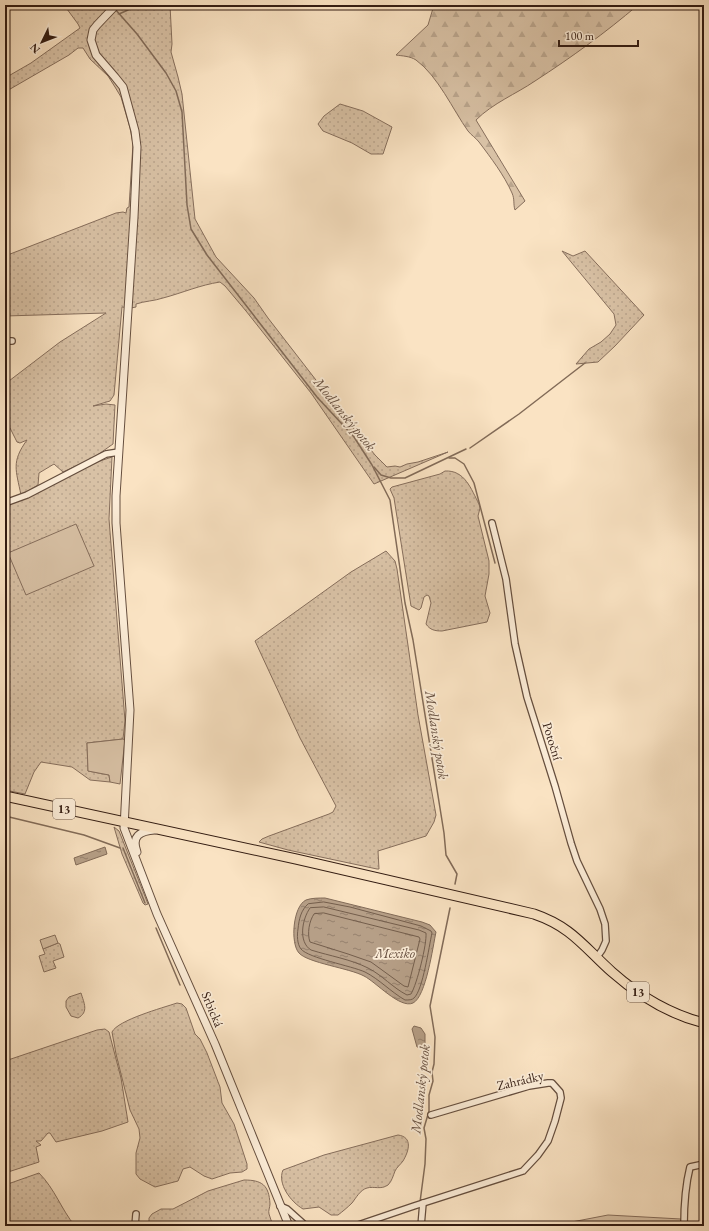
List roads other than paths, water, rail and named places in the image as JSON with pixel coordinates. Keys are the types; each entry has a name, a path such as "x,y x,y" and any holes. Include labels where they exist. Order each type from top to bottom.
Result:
{"main road":[{"name":"13","path":"5,796 528,912 559,924 584,944 625,982 648,998 673,1013 704,1023"}],"street":[{"name":"Srbická","path":"114,7 93,30 92,44 96,55 123,87 135,131 137,147 134,224 116,496 116,523 130,710 123,822 125,832 140,872 215,1044 289,1226"},
{"path":"5,341 12,341"},
{"path":"5,503 27,494 106,454 119,452"},
{"name":"Potoční","path":"492,523 506,578 515,644 527,697 537,725 577,861 600,909 605,924 606,941 597,957"},
{"path":"140,872 140,862 135,840 139,834 144,832 162,830"},
{"name":"Zahrádky","path":"355,1226 523,1171 538,1155 548,1141 561,1098 560,1092 552,1084 542,1084 529,1086 432,1115"},
{"path":"684,1226 684,1202 690,1168 704,1164"},
{"path":"422,1226 423,1203"},
{"path":"280,1206 287,1209 306,1226"},
{"path":"135,1226 136,1214"}],"water":[{"path":"105,847 107,854 76,865 74,858"},
{"name":"Mexiko","path":"313,898 325,898 430,925 436,932 425,982 418,999 413,1003 408,1004 402,1002 395,999 364,976 349,970 311,960 299,953 294,941 294,925 298,909 306,900"},
{"path":"414,1026 421,1028 425,1034 425,1043 420,1047 417,1047 412,1029"}],"waterway":[{"path":"119,14 128,10 132,5"},
{"name":"Modlanský potok","path":"115,9 137,34 166,73 176,91 182,112 187,205 191,229 207,255 317,397 354,437 372,465 390,500 405,603 413,640 444,833 446,855 457,874 455,884"},
{"path":"470,448 519,414 585,363"},
{"path":"374,467 381,475 391,478 405,478 466,449"},
{"path":"449,458 455,458 464,464 474,483 495,563"},
{"path":"5,816 84,835 120,848"},
{"path":"123,848 145,903"},
{"name":"Modlanský potok","path":"420,1202 425,1164 426,1139 424,1128 429,1111 429,1095 433,1081 432,1072 434,1064 435,1037 430,1006 450,908"},
{"path":"156,928 180,985"},
{"name":"Modlanský potok","path":"419,1220 420,1206"}]}
